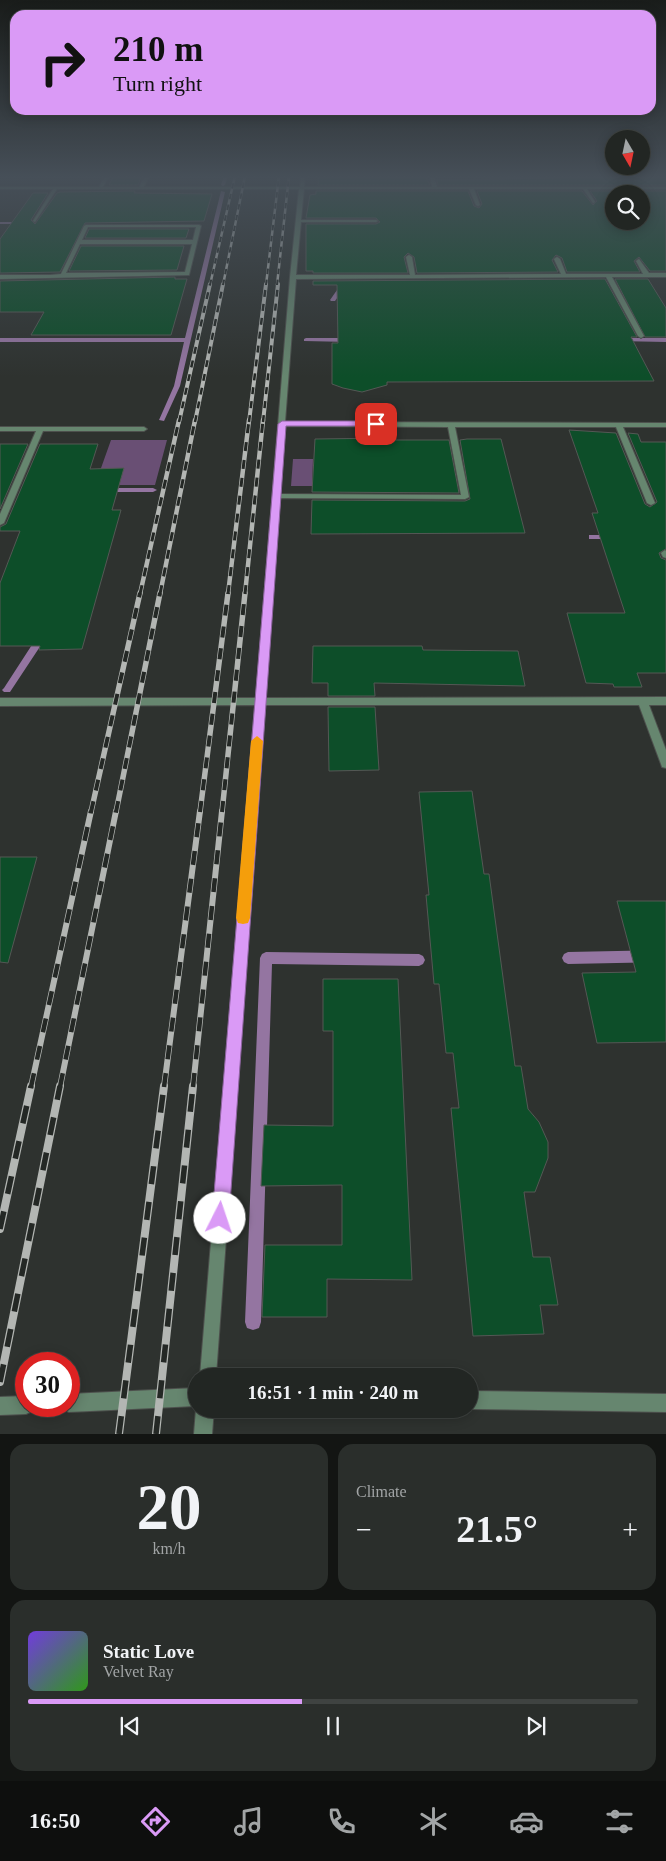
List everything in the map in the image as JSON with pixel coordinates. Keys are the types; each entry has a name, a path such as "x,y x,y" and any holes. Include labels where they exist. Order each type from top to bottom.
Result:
{"street":[{"path":"63,275 78,243"},
{"path":"0,277 187,274 195,243"},
{"path":"209,1368 297,243"},
{"path":"409,257 412,276"},
{"path":"557,259 564,275"},
{"path":"639,261 647,275"},
{"path":"608,275 641,336"},
{"path":"293,277 666,275"},
{"path":"282,424 666,425"},
{"path":"276,496 465,497 451,424"},
{"path":"618,425 651,503"},
{"path":"0,429 144,429"},
{"path":"0,523 40,429"},
{"path":"0,702 666,701"},
{"path":"643,702 666,764"},
{"path":"80,1402 188,1397"},
{"path":"478,1400 666,1403"},
{"path":"0,1406 15,1405"},
{"path":"203,1434 204,1418"}],"shaded area":[{"path":"111,440 167,440 155,485 95,485"},
{"path":"293,459 313,459 312,486 291,486"}],"building":[{"path":"0,243 75,243 60,272 0,273"},
{"path":"306,243 666,243 666,271 650,271 639,257 634,261 640,272 567,272 562,258 556,255 552,260 558,272 417,273 414,257 408,253 404,257 408,273 313,273 313,271 306,271"},
{"path":"81,246 184,246 177,270 69,271"},
{"path":"175,277 175,279 187,279 171,335 31,335 44,312 0,312 0,281"},
{"path":"605,279 637,337 631,337 654,381 387,382 387,385 362,392 332,384 332,343 338,343 337,285 313,285 313,281"},
{"path":"615,279 648,279 666,308 666,337 645,337"},
{"path":"569,430 616,433 645,504 650,507 657,502 628,433 638,434 641,442 666,442 666,549 659,553 661,558 666,560 666,673 637,673 642,687 614,687 613,684 586,683 567,613 625,613 592,513 598,513"},
{"path":"391,438 391,440 449,440 459,493 312,492 315,439"},
{"path":"501,439 525,533 311,534 312,500 465,501 470,499 460,440"},
{"path":"0,444 28,444 0,509"},
{"path":"40,444 98,444 90,469 124,468 112,510 121,510 82,649 39,650 40,646 0,646 0,583 20,531 0,531 0,527 6,524"},
{"path":"313,646 422,646 423,650 518,651 525,686 374,683 375,696 328,696 328,683 312,683"},
{"path":"328,707 375,707 379,770 329,771"},
{"path":"472,791 484,874 489,874 515,1066 521,1066 528,1109 539,1122 548,1142 548,1158 535,1192 524,1192 533,1257 550,1257 558,1305 540,1305 544,1334 473,1336 451,1108 459,1108 453,1053 446,1053 439,984 434,984 426,895 429,895 419,792"},
{"path":"0,857 37,857 8,963 0,962"},
{"path":"617,901 666,901 666,1042 597,1043 582,973 636,972"},
{"path":"323,979 398,979 412,1280 327,1279 327,1317 262,1317 265,1245 342,1245 342,1185 261,1186 264,1125 333,1126 333,1031 323,1031"}],"waterway":[{"path":"188,340 211,243"},
{"path":"333,300 344,284"},
{"path":"0,340 188,340"},
{"path":"162,420 177,386 188,340"},
{"path":"306,340 350,340"},
{"path":"619,340 666,340"},
{"path":"106,490 153,490"},
{"path":"592,537 613,537"},
{"path":"7,690 42,636"},
{"path":"568,958 666,956"},
{"path":"253,1322 266,958 419,960"}],"railway":[{"path":"210,285 220,243"},
{"path":"223,285 231,243"},
{"path":"266,285 271,243"},
{"path":"277,285 282,243"},
{"path":"179,422 210,284"},
{"path":"195,422 223,284"},
{"path":"249,422 266,284"},
{"path":"263,422 278,284"},
{"path":"140,594 179,420"},
{"path":"160,594 195,420"},
{"path":"228,594 249,420"},
{"path":"245,594 263,420"},
{"path":"91,812 140,593"},
{"path":"116,812 160,593"},
{"path":"200,812 228,593"},
{"path":"222,812 245,593"},
{"path":"31,1087 91,811"},
{"path":"60,1087 116,811"},
{"path":"164,1087 200,811"},
{"path":"193,1087 222,811"},
{"path":"0,1229 31,1086"},
{"path":"0,1382 60,1086"},
{"path":"119,1434 164,1086"},
{"path":"156,1434 193,1086"}],"slow traffic":[{"path":"243,918 257,741"}],"route":[{"path":"220,1218 282,424 376,424"}]}
